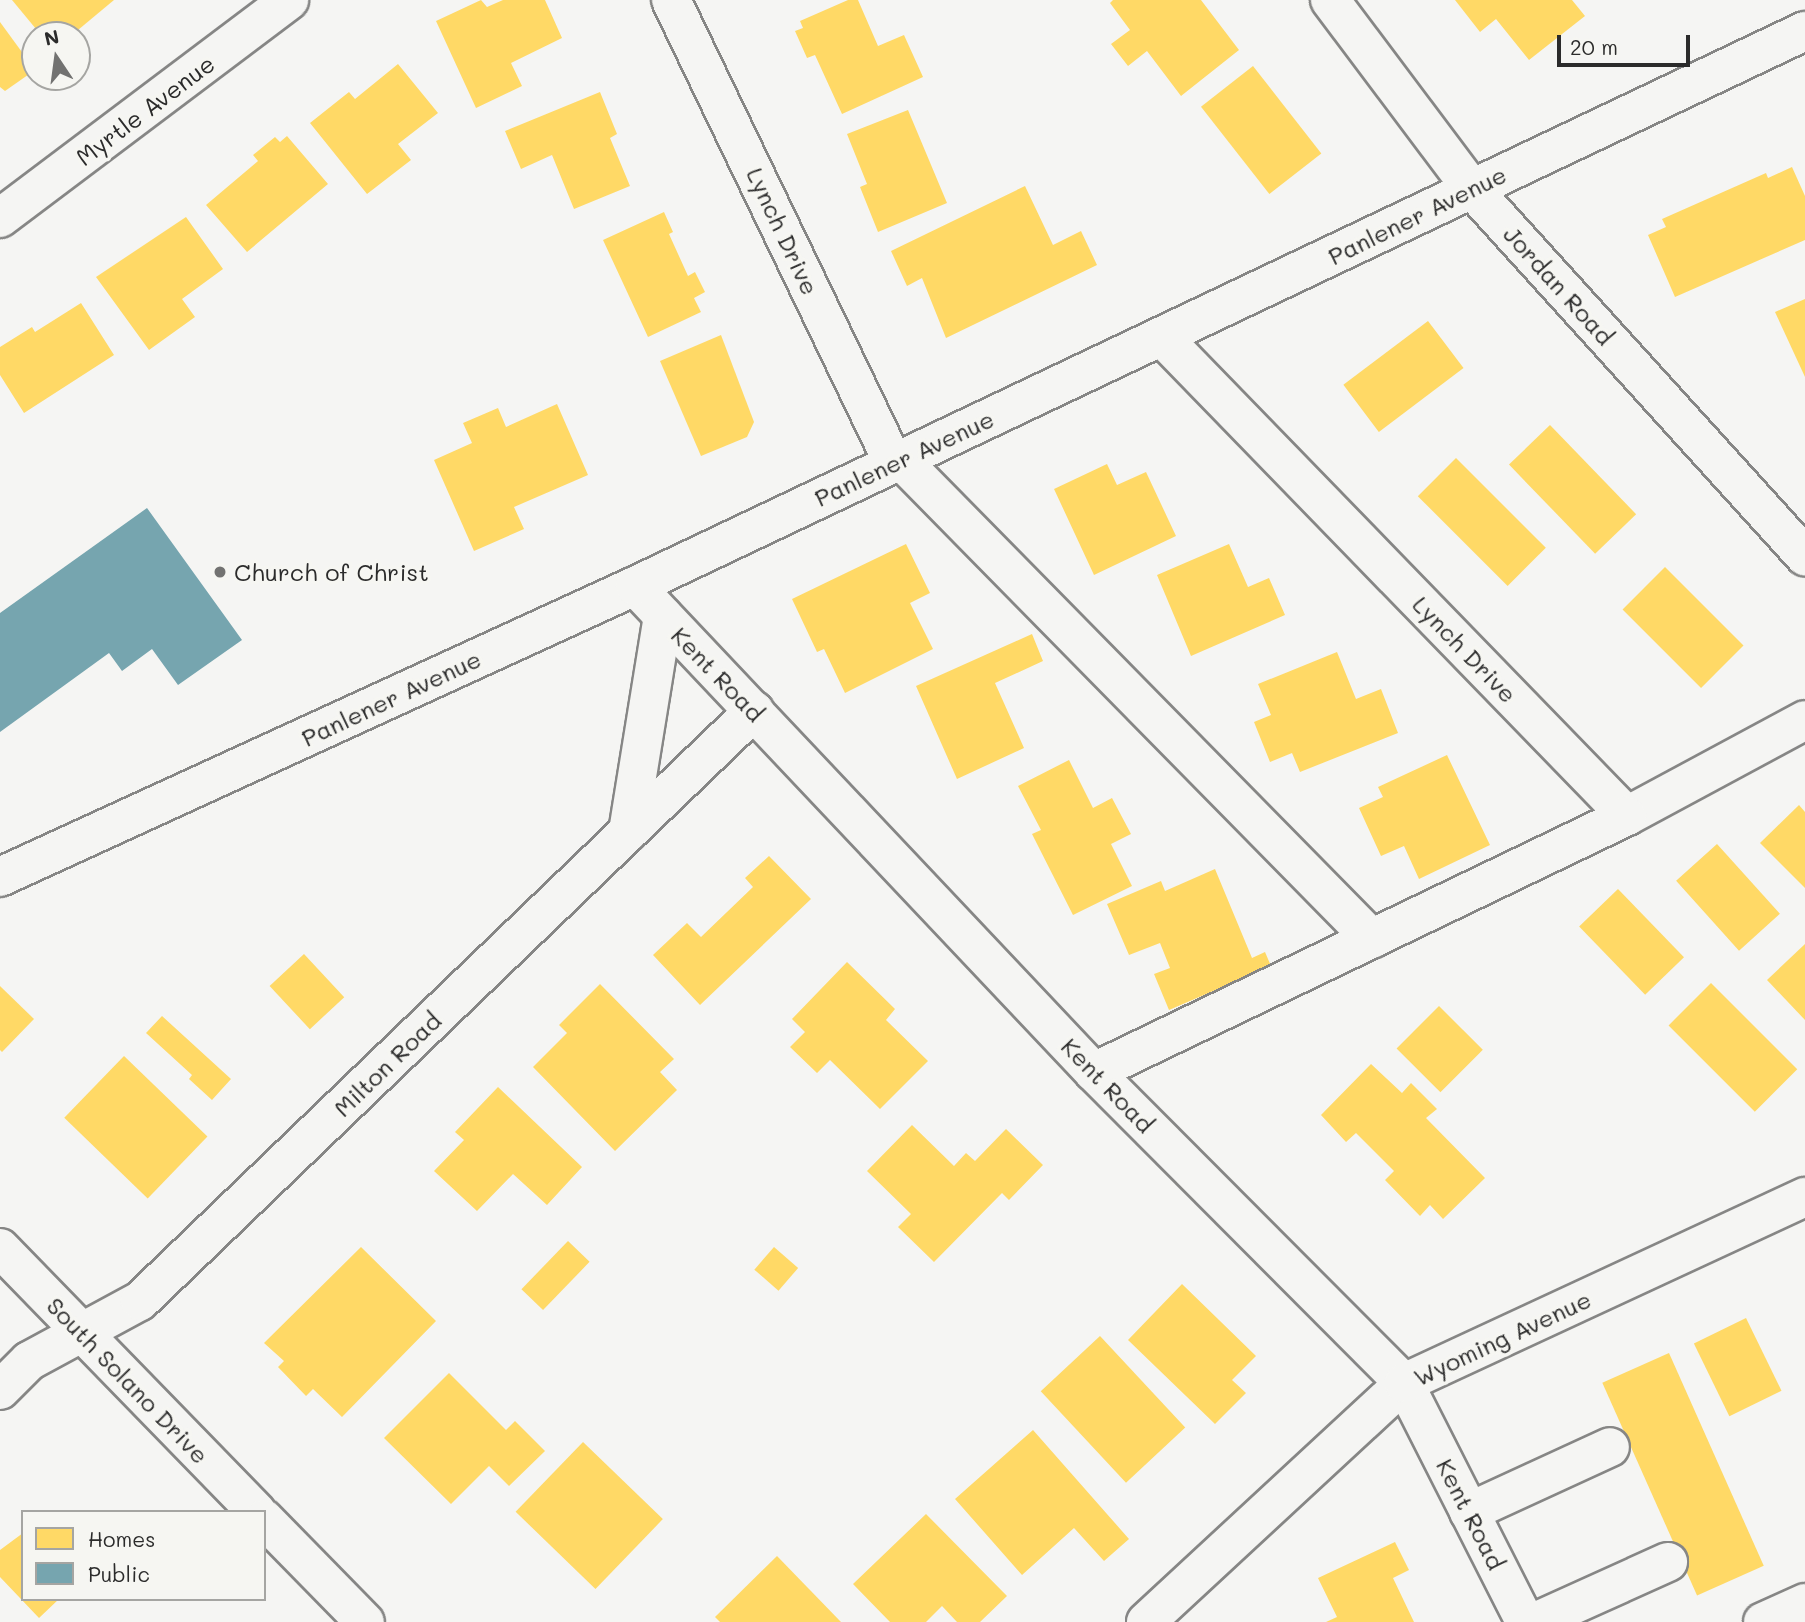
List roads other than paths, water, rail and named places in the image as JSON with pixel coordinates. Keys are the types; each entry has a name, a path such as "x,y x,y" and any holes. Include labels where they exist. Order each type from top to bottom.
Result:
{"street":[{"name":"Myrtle Avenue","path":"0,218 289,0"},
{"name":"Lynch Drive","path":"671,0 896,461 1372,939"},
{"name":"Jordan Road","path":"1330,0 1472,189 1805,556"},
{"name":"Panlener Avenue","path":"0,877 635,586 1805,32"},
{"name":"Lynch Drive","path":"1163,338 1627,816"},
{"name":"Kent Road","path":"635,586 1094,1072 1405,1383 1525,1622"},
{"path":"628,832 663,616"},
{"name":"Milton Road","path":"0,1390 29,1361 140,1301 754,711"},
{"path":"1094,1072 1627,816 1805,720"},
{"name":"Wyoming Avenue","path":"1146,1622 1405,1383 1805,1197"},
{"name":"South Solano Drive","path":"0,1248 255,1510"},
{"path":"1469,1512 1610,1447"},
{"path":"266,1521 365,1622"},
{"path":"1535,1622 1668,1562"},
{"path":"1763,1622 1805,1602"}],"place":[{"name":"Church of Christ","path":"220,572"}]}
